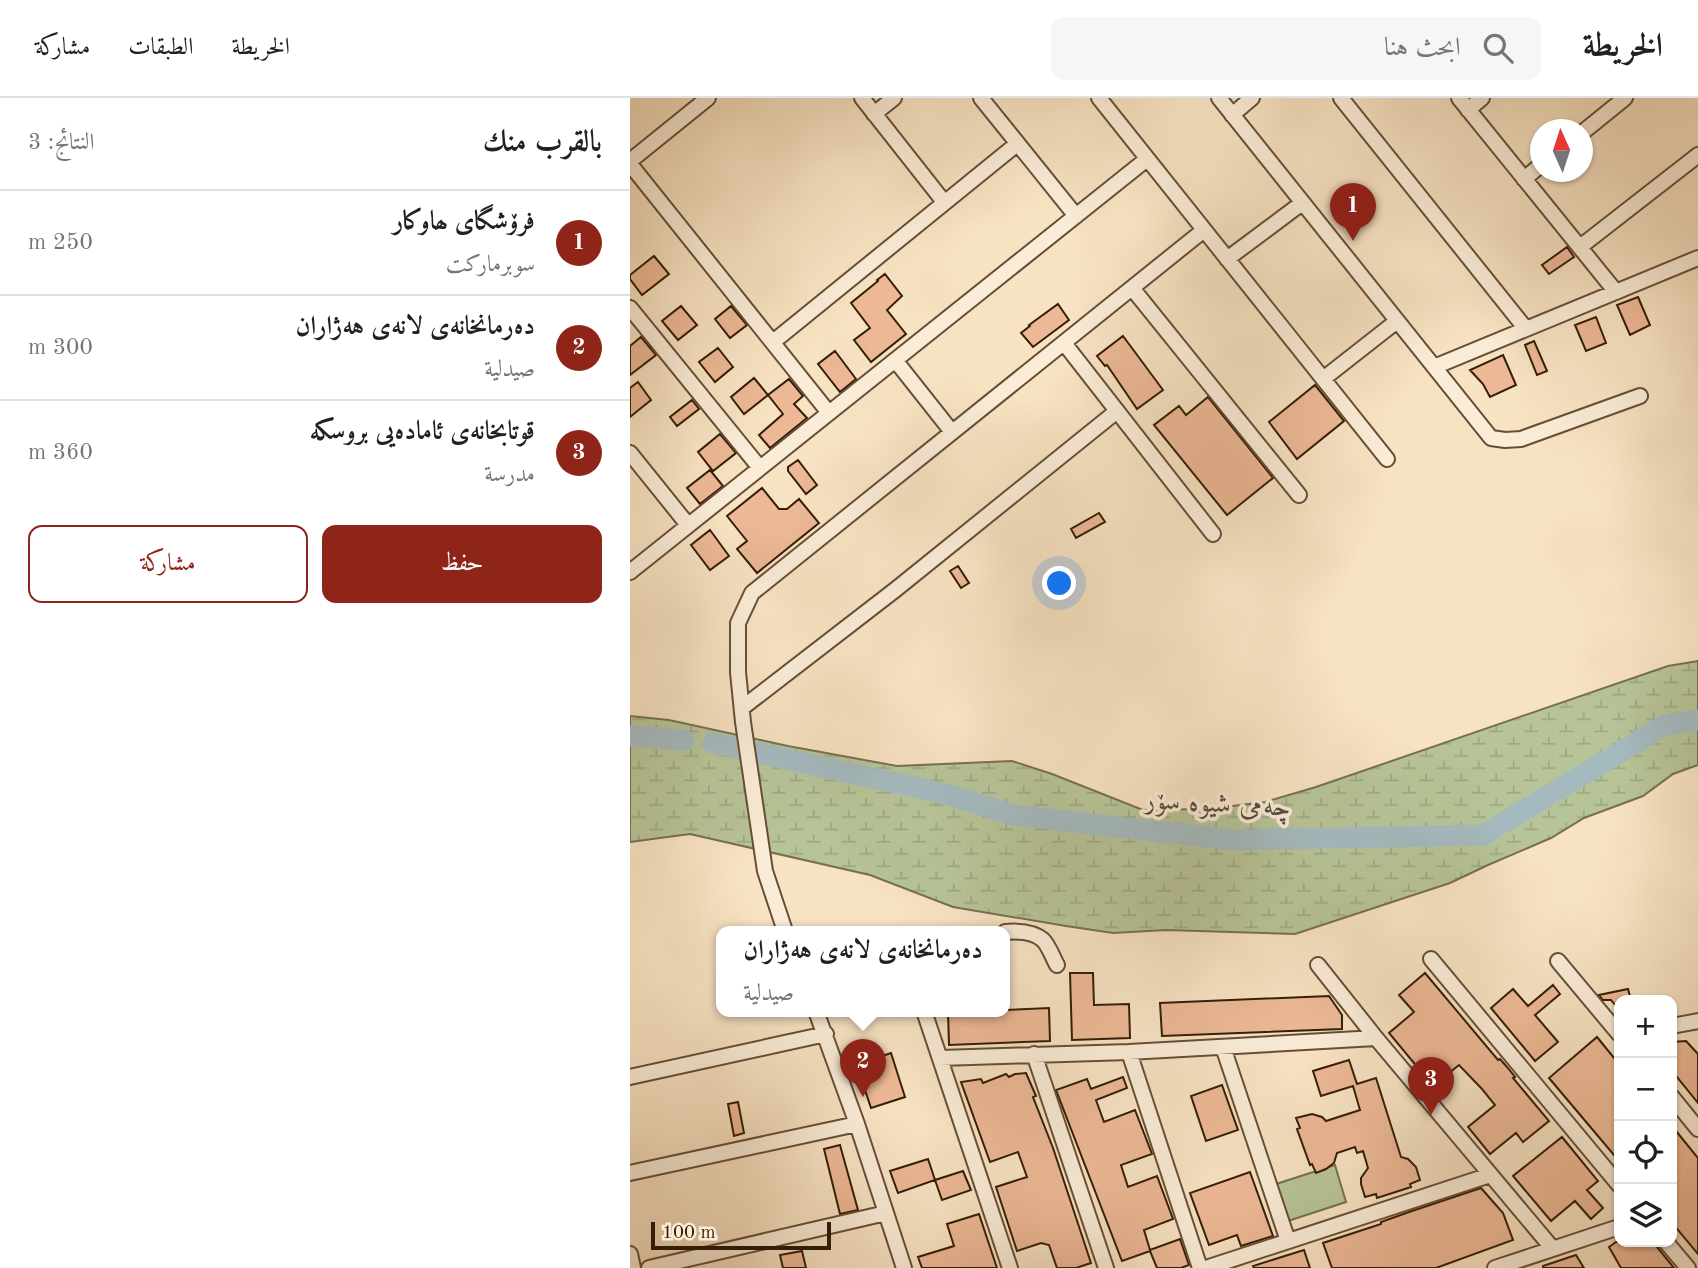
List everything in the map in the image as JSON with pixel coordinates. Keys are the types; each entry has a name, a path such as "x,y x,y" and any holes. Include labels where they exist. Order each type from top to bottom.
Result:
{"street":[{"path":"708,98 630,162 829,413"},
{"path":"862,98 944,202"},
{"path":"874,114 894,98"},
{"path":"981,98 1076,216"},
{"path":"1099,98 1387,459"},
{"path":"1219,98 1492,438 1521,439 1640,396"},
{"path":"1232,115 1252,98"},
{"path":"1341,98 1526,329"},
{"path":"1482,98 1464,104 1616,292"},
{"path":"1593,124 1625,98"},
{"path":"773,342 1017,144"},
{"path":"1580,247 1698,155"},
{"path":"630,572 1147,159"},
{"path":"1524,179 1530,174"},
{"path":"1227,259 1302,203"},
{"path":"783,926 765,871 742,715 738,672 738,623 752,593 1204,230"},
{"path":"1434,367 1698,258"},
{"path":"1132,288 1299,495"},
{"path":"630,308 760,468"},
{"path":"1324,379 1397,321"},
{"path":"1063,343 1213,534"},
{"path":"895,360 953,432"},
{"path":"742,715 1117,411"},
{"path":"630,453 688,525"},
{"path":"1010,932 1019,931 1043,940 1057,965"},
{"path":"1430,959 1618,1184"},
{"path":"1558,961 1614,1028"},
{"path":"1318,965 1553,1249"},
{"path":"819,1017 904,1268"},
{"path":"926,1017 1010,1268"},
{"path":"1677,1025 1698,1021"},
{"path":"630,1077 826,1034"},
{"path":"940,1058 1129,1052 1376,1038"},
{"path":"1223,1047 1288,1241"},
{"path":"1129,1052 1200,1268"},
{"path":"1034,1054 1106,1268"},
{"path":"1677,1103 1698,1129"},
{"path":"630,1173 857,1124"},
{"path":"1206,1268 1490,1175"},
{"path":"649,1268 886,1213"},
{"path":"1495,1268 1614,1229"},
{"path":"1671,1247 1688,1268"},
{"path":"630,1255 633,1268"}],"green space":[{"path":"1698,661 1698,765 1673,774 1643,796 1584,818 1551,838 1450,883 1295,934 1166,930 1113,933 953,907 870,875 690,834 630,842 630,716 669,720 897,766 1012,761 1143,810 1208,809 1265,802 1316,787 1668,666"},
{"path":"1335,1165 1346,1202 1285,1222 1273,1185"}],"building":[{"path":"1567,247 1574,257 1549,274 1542,265"},
{"path":"654,256 669,274 642,295 630,275"},
{"path":"885,274 902,296 887,310 906,334 871,362 854,340 870,328 851,303"},
{"path":"1638,297 1650,325 1630,335 1617,305"},
{"path":"1058,304 1069,320 1033,347 1021,333"},
{"path":"681,306 697,325 678,340 662,321"},
{"path":"731,306 747,325 730,338 715,319"},
{"path":"1596,317 1606,343 1586,351 1575,325"},
{"path":"1123,336 1163,390 1137,409 1107,365 1097,356"},
{"path":"641,337 656,355 630,375 630,346"},
{"path":"1534,341 1547,371 1537,375 1525,345"},
{"path":"718,348 733,367 715,382 699,362"},
{"path":"835,351 856,379 840,392 818,364"},
{"path":"1503,355 1516,385 1490,397 1483,384 1470,370"},
{"path":"754,378 768,395 744,414 731,397"},
{"path":"789,379 803,396 794,404 807,418 770,448 759,435 783,414 768,395"},
{"path":"638,382 651,400 630,417 630,388"},
{"path":"1315,385 1344,421 1297,459 1269,422"},
{"path":"1208,397 1273,478 1227,515 1154,425 1179,406 1186,415"},
{"path":"692,400 699,409 677,426 670,417"},
{"path":"720,434 736,453 713,471 698,452"},
{"path":"798,460 817,485 806,494 788,471 788,467"},
{"path":"710,470 723,486 700,504 687,488"},
{"path":"762,488 779,509 787,509 799,499 819,523 757,573 737,549 747,541 727,516"},
{"path":"1099,513 1105,522 1076,538 1071,529"},
{"path":"710,530 729,556 710,570 691,545"},
{"path":"958,566 969,583 961,588 950,571"},
{"path":"1070,973 1093,973 1094,1005 1129,1004 1130,1038 1072,1040"},
{"path":"1425,973 1498,1060 1507,1067 1549,1121 1523,1142 1516,1133 1490,1154 1468,1127 1495,1105 1482,1089 1459,1065 1433,1086 1389,1033 1414,1012 1399,995"},
{"path":"1553,985 1560,994 1535,1015 1558,1042 1535,1061 1491,1008 1513,989 1528,1006"},
{"path":"1628,989 1630,995 1614,995 1614,1004 1611,1000 1603,1000 1599,995"},
{"path":"1329,996 1342,1015 1342,1029 1162,1036 1160,1003"},
{"path":"1049,1008 1050,1041 949,1045 948,1017 1010,1017 1010,1010"},
{"path":"1597,1037 1614,1058 1614,1155 1549,1078"},
{"path":"1686,1041 1698,1054 1698,1103 1677,1077 1677,1042"},
{"path":"891,1053 905,1097 871,1108 859,1064"},
{"path":"1349,1060 1357,1084 1376,1078 1401,1157 1408,1159 1416,1167 1420,1180 1410,1184 1411,1187 1377,1198 1376,1194 1365,1197 1361,1178 1368,1168 1363,1151 1357,1153 1355,1147 1337,1153 1334,1163 1316,1173 1312,1164 1310,1165 1297,1129 1300,1128 1296,1118 1312,1114 1326,1121 1360,1110 1353,1086 1321,1096 1313,1071"},
{"path":"1026,1073 1091,1263 1076,1268 1057,1268 1049,1245 1041,1243 1017,1251 996,1187 1027,1177 1018,1152 990,1162 961,1082 981,1079 983,1083 1006,1074 1009,1077"},
{"path":"1123,1077 1127,1088 1096,1100 1104,1122 1135,1110 1152,1154 1121,1165 1128,1187 1157,1176 1173,1219 1144,1230 1150,1250 1180,1239 1189,1265 1181,1268 1157,1268 1150,1251 1122,1261 1056,1090 1087,1079 1091,1089"},
{"path":"1222,1085 1238,1130 1206,1141 1191,1096"},
{"path":"738,1102 744,1133 734,1136 728,1104"},
{"path":"1677,1132 1698,1158 1698,1254 1677,1229"},
{"path":"1562,1137 1598,1181 1587,1190 1603,1208 1591,1219 1575,1201 1551,1221 1513,1176"},
{"path":"840,1145 858,1210 840,1214 824,1149"},
{"path":"928,1159 935,1180 898,1193 890,1171"},
{"path":"963,1171 971,1190 942,1200 935,1180"},
{"path":"1250,1172 1273,1236 1241,1246 1237,1235 1209,1245 1190,1193"},
{"path":"1481,1188 1503,1213 1513,1240 1436,1268 1332,1268 1323,1243"},
{"path":"979,1214 997,1268 922,1268 918,1257 954,1246 947,1224"},
{"path":"1614,1243 1614,1247 1657,1247 1674,1268 1621,1268 1609,1247"},
{"path":"1304,1250 1310,1268 1253,1266"},
{"path":"802,1251 806,1268 783,1268 780,1255"},
{"path":"1576,1255 1584,1268 1543,1268 1543,1266"}],"waterway":[{"name":"چەمی شیوە سۆر","path":"713,743 950,795 1013,815 1233,840 1483,835 1665,725 1698,720"},
{"name":"چەمی شیوە سۆر","path":"630,736 684,740"}],"place":[{"name":"فرۆشگای ھاوکار","path":"1353,241"},
{"name":"دەرمانخانەی لانەی هەژاران","path":"863,1097"},
{"name":"قوتابخانەی ئامادەیی بروسکە","path":"1431,1115"}]}
